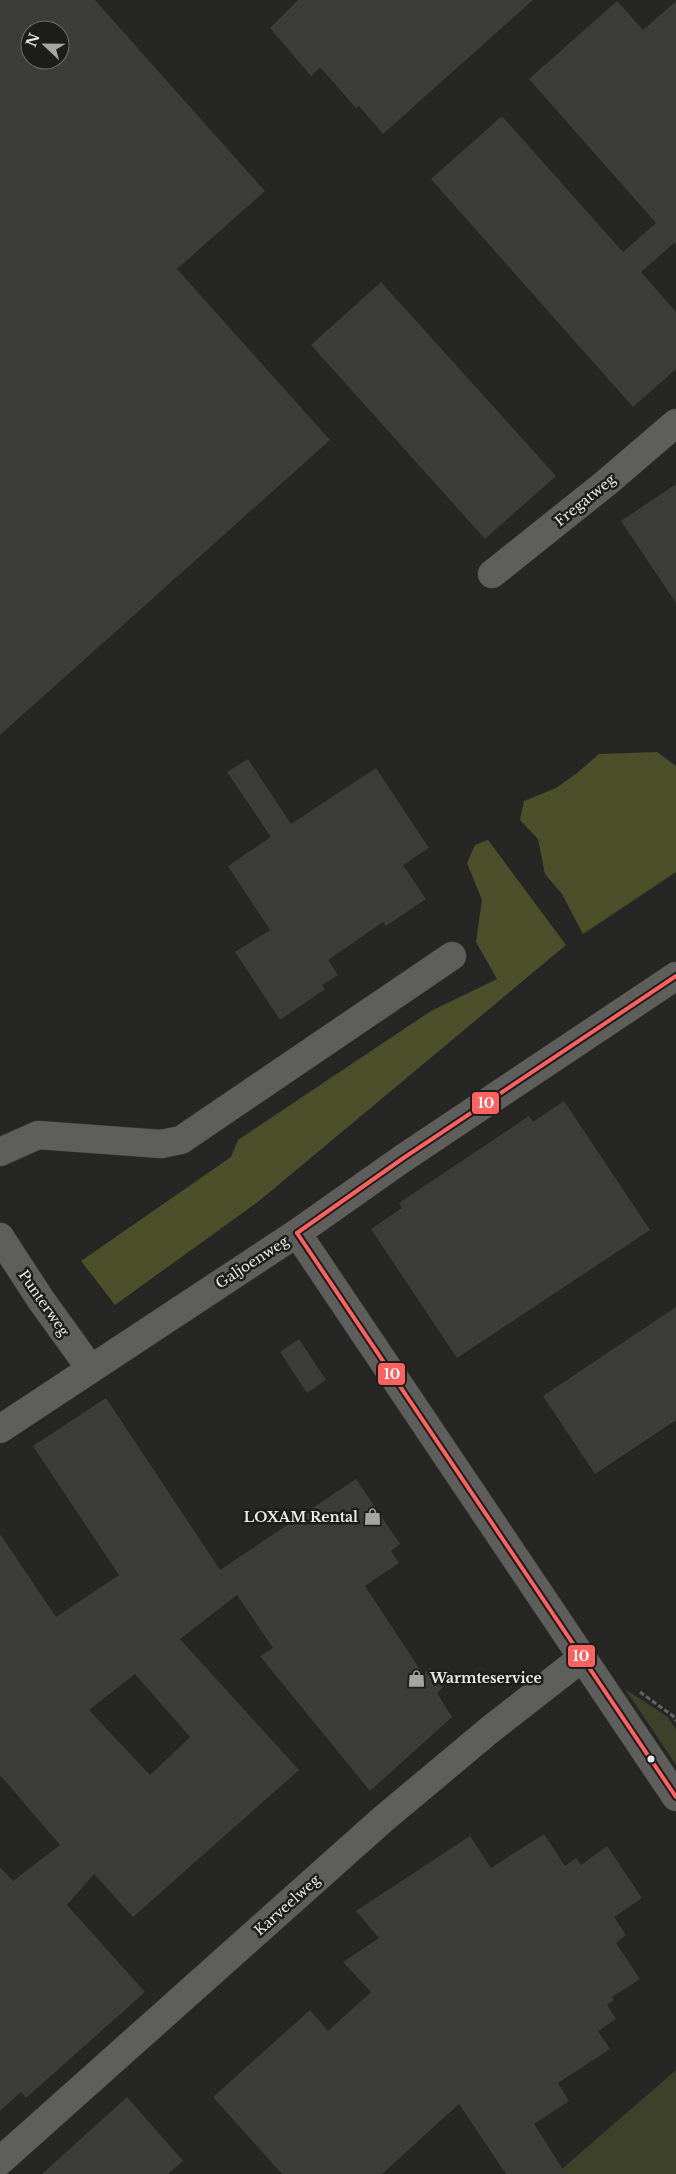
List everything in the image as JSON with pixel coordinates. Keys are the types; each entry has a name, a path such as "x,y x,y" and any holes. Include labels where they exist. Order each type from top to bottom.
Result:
{"street":[{"name":"Fregatweg","path":"492,574 606,483 676,422"},
{"path":"0,1152 38,1135 161,1144 182,1140 452,956"},
{"name":"Galjoenweg","path":"0,1429 297,1232 402,1159 676,976"},
{"path":"297,1232 676,1797"},
{"name":"Punterweg","path":"0,1237 41,1300 90,1368"},
{"name":"Karveelweg","path":"0,2161 403,1802 492,1728 582,1658"}],"green space":[{"path":"657,752 676,766 676,872 583,934 562,894 545,874 538,839 520,820 524,801 556,788 599,754"},
{"path":"488,840 566,945 259,1201 115,1305 81,1261 231,1157 238,1140 431,1011 497,979 476,942 482,900 467,863 475,845"},
{"path":"625,1689 668,1717 676,1730 676,1765"},
{"path":"676,2070 676,2174 556,2174"}],"building":[{"path":"0,0 95,0 265,191 177,269 330,440 0,735"},
{"path":"298,0 533,0 383,134 359,106 356,108 320,67 311,76 270,28"},
{"path":"617,1 643,30 676,1 676,246 674,243 641,272 676,312 676,369 633,407 431,179 502,116 623,252 656,223 529,79"},
{"path":"381,282 556,476 485,539 311,345"},
{"path":"676,484 676,603 621,521"},
{"path":"248,759 291,824 376,768 429,848 403,865 426,899 386,926 383,922 328,960 338,975 322,985 325,989 280,1020 235,952 270,930 228,866 271,837 227,772"},
{"path":"564,1101 650,1230 457,1358 371,1229 402,1208 399,1203 529,1116 533,1122"},
{"path":"676,1307 676,1420 595,1474 543,1396"},
{"path":"299,1339 326,1380 307,1393 280,1352"},
{"path":"106,1398 220,1570 356,1479 400,1544 391,1551 399,1563 365,1586 423,1674 430,1668 443,1687 437,1693 452,1717 370,1791 260,1656 273,1648 237,1595 180,1639 299,1770 133,1917 94,1874 67,1905 145,1992 26,2098 21,2092 0,2111 0,1867 13,1881 60,1845 0,1775 0,1534 56,1617 119,1575 33,1446","holes":["135,1674 190,1737 150,1775 89,1710"]},
{"path":"544,1834 565,1866 576,1858 581,1865 607,1846 642,1898 614,1917 626,1935 616,1943 640,1979 612,1997 614,2000 607,2005 616,2019 598,2031 610,2049 558,2083 569,2101 534,2124 566,2174 506,2174 459,2104 382,2174 282,2174 213,2097 310,2010 328,2031 371,1992 343,1962 379,1938 356,1911 470,1836 491,1868"},
{"path":"127,2097 183,2161 168,2174 42,2174"}],"transit line":[{"name":"10","path":"297,1233 402,1159 676,976"},
{"name":"10","path":"297,1233 676,1797"}],"place":[{"name":"LOXAM Rental","path":"372,1517"},
{"name":"Warmteservice","path":"416,1678"}]}
